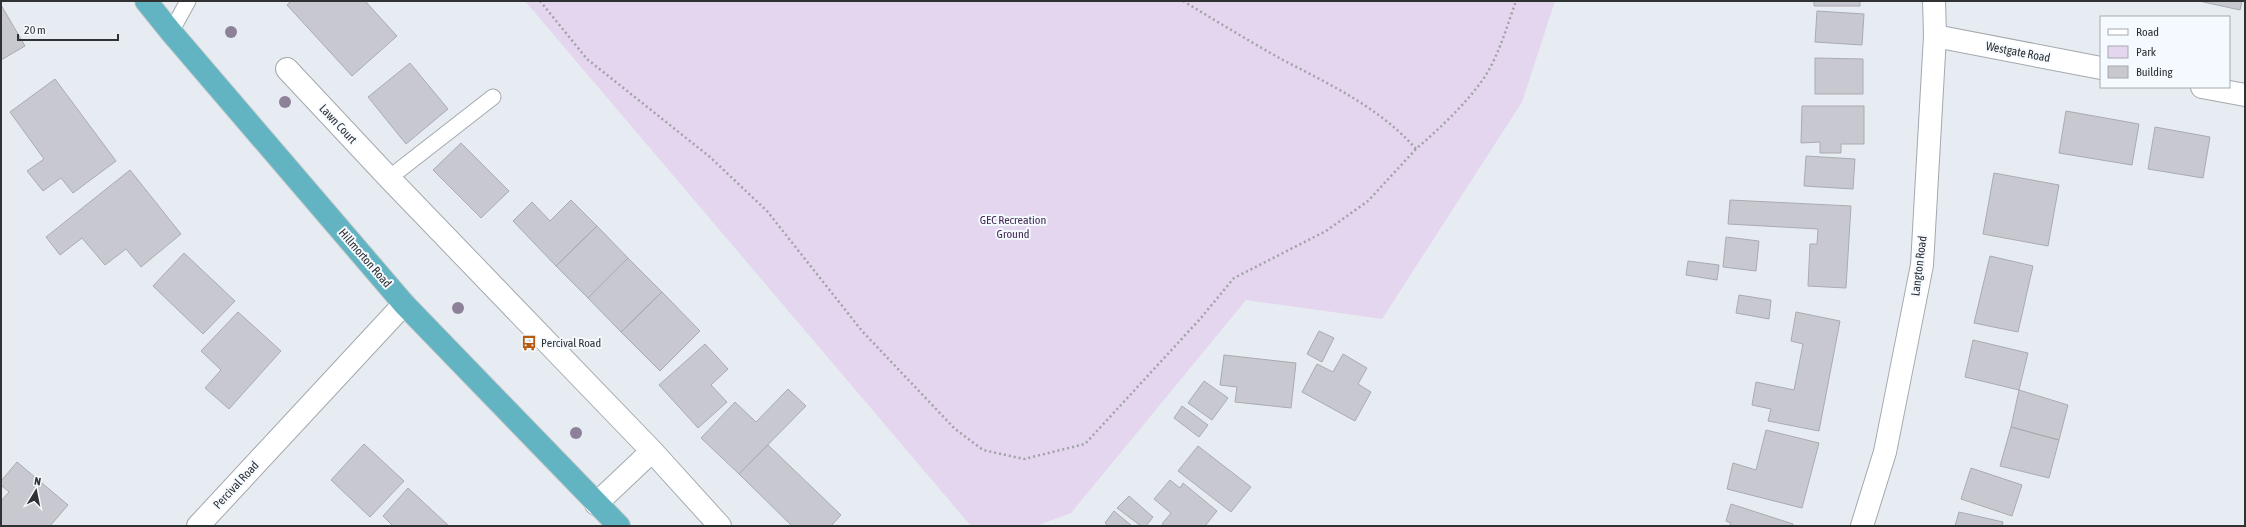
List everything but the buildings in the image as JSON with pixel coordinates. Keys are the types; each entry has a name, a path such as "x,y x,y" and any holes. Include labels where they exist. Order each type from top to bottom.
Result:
{"highway":[{"name":"Hillmorton Road","path":"146,1 404,304 596,504 619,526"}],"street":[{"name":"Langton Road","path":"1862,526 1885,452 1922,264 1935,36 1934,1"},
{"name":"Westgate Road","path":"1935,36 2100,68"},
{"name":"Lawn Court","path":"287,69 388,178"},
{"path":"2207,88 2245,95"},
{"path":"388,178 652,451 720,526"},
{"name":"Percival Road","path":"198,526 404,304"},
{"path":"596,504 652,451"}],"lane":[{"path":"171,32 188,1"},
{"path":"388,178 493,97"}],"path":[{"path":"540,1 587,59 710,157 767,211 862,331 956,429 983,450 1024,459 1084,444 1200,319 1234,278 1280,253 1326,231 1368,201 1416,150 1453,116 1484,77 1505,32 1516,1"},
{"path":"1183,1 1276,56 1346,92 1399,130 1416,150"}],"green space":[{"name":"GEC Recreation Ground","path":"525,1 1555,1 1522,102 1382,319 1246,300 1071,513 1036,526 971,526"}],"place":[{"name":"Percival Road","path":"529,343"}]}
